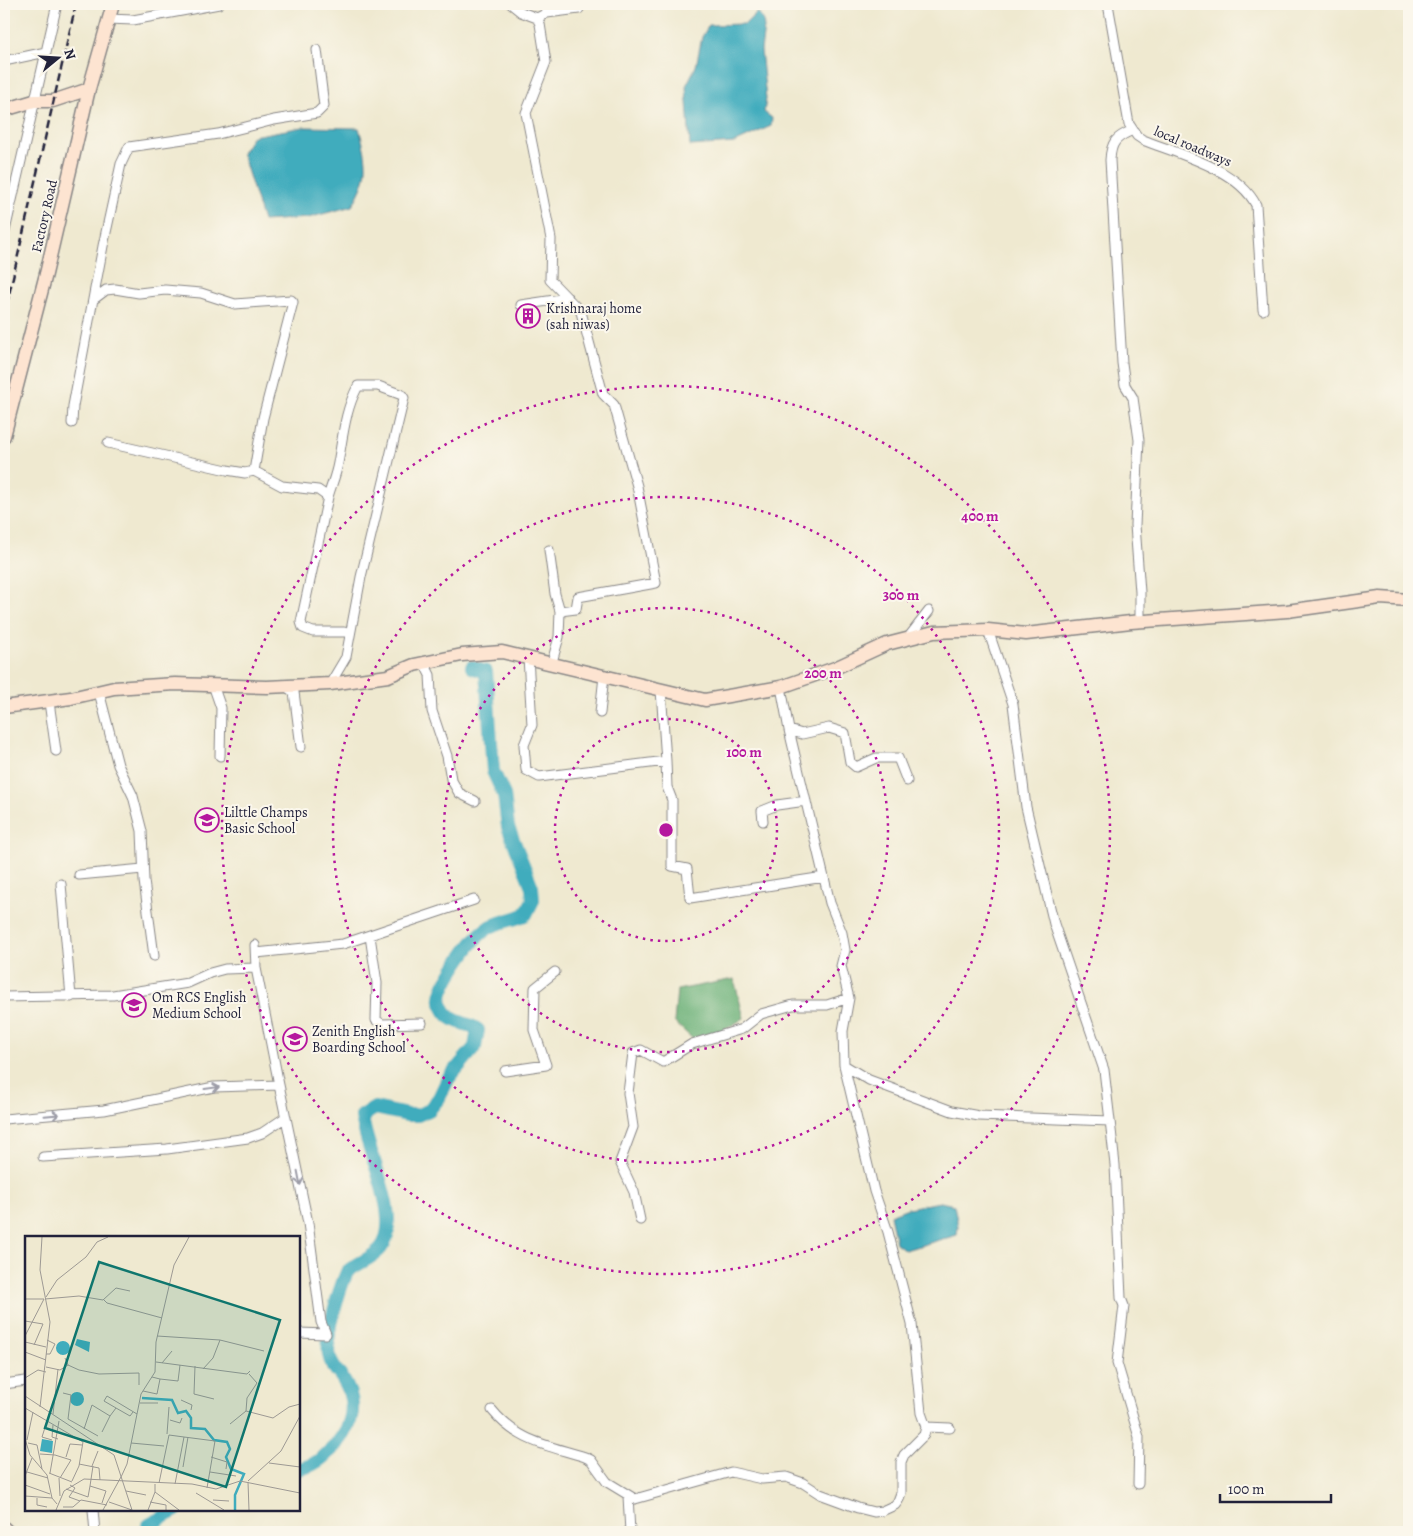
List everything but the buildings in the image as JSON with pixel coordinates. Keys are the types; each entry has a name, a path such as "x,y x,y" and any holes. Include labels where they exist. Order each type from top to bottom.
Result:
{"main road":[{"name":"Factory Road","path":"4,436 46,274 89,89 113,4"},
{"path":"4,110 34,101 53,101 89,89"},
{"path":"4,707 49,702 114,688 175,684 286,686 330,684 388,676 414,665 462,655 502,652 552,662 705,700 781,686 835,668 887,644 934,632 988,630 1026,634 1140,622 1287,611 1380,598 1409,600"},
{"path":"4,1528 8,1532"}],"street":[{"path":"4,235 57,4"},
{"path":"108,19 133,20 219,4"},
{"path":"511,4 521,12 537,18 540,24 546,62 526,113 551,239 550,280 581,312 604,394 614,405 637,486 656,579 656,583 578,597 576,609 560,610"},
{"path":"537,18 547,13 579,8 581,4"},
{"name":"local roadways","path":"1108,4 1125,104 1132,130 1143,140 1234,178 1252,196 1258,215 1258,265 1263,310"},
{"path":"72,423 103,246 121,164 128,147 218,134 274,120 317,112 324,106 324,95 317,50"},
{"path":"4,60 46,52"},
{"path":"1132,130 1117,137 1111,145 1110,160 1122,363 1126,385 1133,398 1139,440 1134,525 1139,564 1140,622"},
{"path":"92,301 97,295 106,290 115,289 139,293 171,290 201,293 235,304 291,300 293,302 263,418 254,471"},
{"path":"522,304 568,298"},
{"path":"330,684 346,657 361,578 404,398 402,395 378,386 358,386 351,399 344,424 338,465 328,497 301,622 303,628 314,632 344,632"},
{"path":"108,442 245,473 254,471 282,486 318,490 328,497"},
{"path":"549,550 555,594 560,610 559,637 552,662"},
{"path":"908,639 929,611"},
{"path":"988,630 1013,704 1026,807 1054,924 1104,1070 1114,1165 1121,1298 1124,1306 1117,1363 1139,1437 1138,1484"},
{"path":"528,657 532,725 524,745 526,770 539,777 666,761"},
{"path":"424,663 430,675 432,711 447,756 451,779 459,793 476,801"},
{"path":"600,713 604,676"},
{"path":"213,685 221,708 220,756"},
{"path":"286,686 294,692 302,746"},
{"path":"492,1410 512,1431 523,1438 591,1460 602,1478 635,1499 731,1472 762,1479 786,1477 820,1494 874,1512 882,1511 895,1505 898,1501 901,1493 901,1462 904,1456 924,1435 926,1427 921,1413 912,1324 888,1232 874,1191 844,1065 843,1031 849,998 841,966 845,950 842,932 830,903 789,730 781,686"},
{"path":"661,690 667,787 672,800 672,866 686,869 690,898 824,877"},
{"path":"99,692 118,765 133,796 142,831 143,869 154,956"},
{"path":"49,702 56,751"},
{"path":"789,730 802,734 829,728 845,733 850,762 856,767 876,758 898,758 907,781"},
{"path":"763,821 762,810 777,805 806,801"},
{"path":"79,875 143,869"},
{"path":"61,884 71,997"},
{"path":"300,1333 326,1334 321,1322 308,1223 256,968 255,949 344,944 474,900"},
{"path":"370,936 377,983 376,1020 382,1024 422,1023"},
{"path":"4,997 113,995 188,983 210,972 225,969 256,968"},
{"path":"505,1071 546,1065 534,1030 536,988 555,972"},
{"path":"640,1220 634,1192 620,1162 622,1152 630,1140 633,1127 628,1093 633,1053 641,1050 663,1062 692,1044 742,1029 761,1014 793,1005 827,1005 849,998"},
{"path":"844,1065 869,1080 952,1111 979,1116 1110,1121"},
{"path":"4,1119 104,1110 214,1087 279,1085"},
{"path":"43,1157 167,1149 248,1138 262,1133 286,1117"},
{"path":"4,1384 25,1381"},
{"path":"926,1427 950,1428"},
{"path":"628,1496 630,1532"},
{"path":"93,1511 95,1532"}],"green space":[{"path":"734,979 744,1018 711,1038 693,1039 674,1022 677,990"}],"water":[{"path":"757,12 763,20 764,28 761,50 766,99 764,112 772,118 771,126 734,143 690,146 686,86 696,66 702,37 709,25 745,24"},
{"path":"303,127 359,128 366,159 365,177 362,186 352,206 308,218 263,221 242,153 253,136"},
{"path":"940,1202 954,1205 958,1226 957,1235 905,1250 896,1243 890,1215 908,1208"}],"waterway":[{"path":"300,1469 314,1464 326,1455 346,1431 349,1423 352,1414 351,1396 342,1378 332,1365 329,1355 331,1325 347,1272 377,1252 387,1235 386,1202 362,1116 375,1108 407,1115 418,1115 429,1110 439,1098 448,1079 475,1047 478,1030 451,1018 445,1011 441,1000 446,982 472,943 484,931 494,925 526,914 533,900 532,887 508,827 504,795 493,771 486,672 472,667"},
{"path":"146,1532 149,1525 174,1511"}],"railway":[{"path":"4,316 76,4"}],"place":[{"name":"Krishnaraj home (sah niwas)","path":"528,316"},
{"name":"Lilttle Champs Basic School","path":"207,820"},
{"name":"Om RCS English Medium School","path":"134,1005"},
{"name":"Zenith English Boarding School","path":"295,1039"}]}
